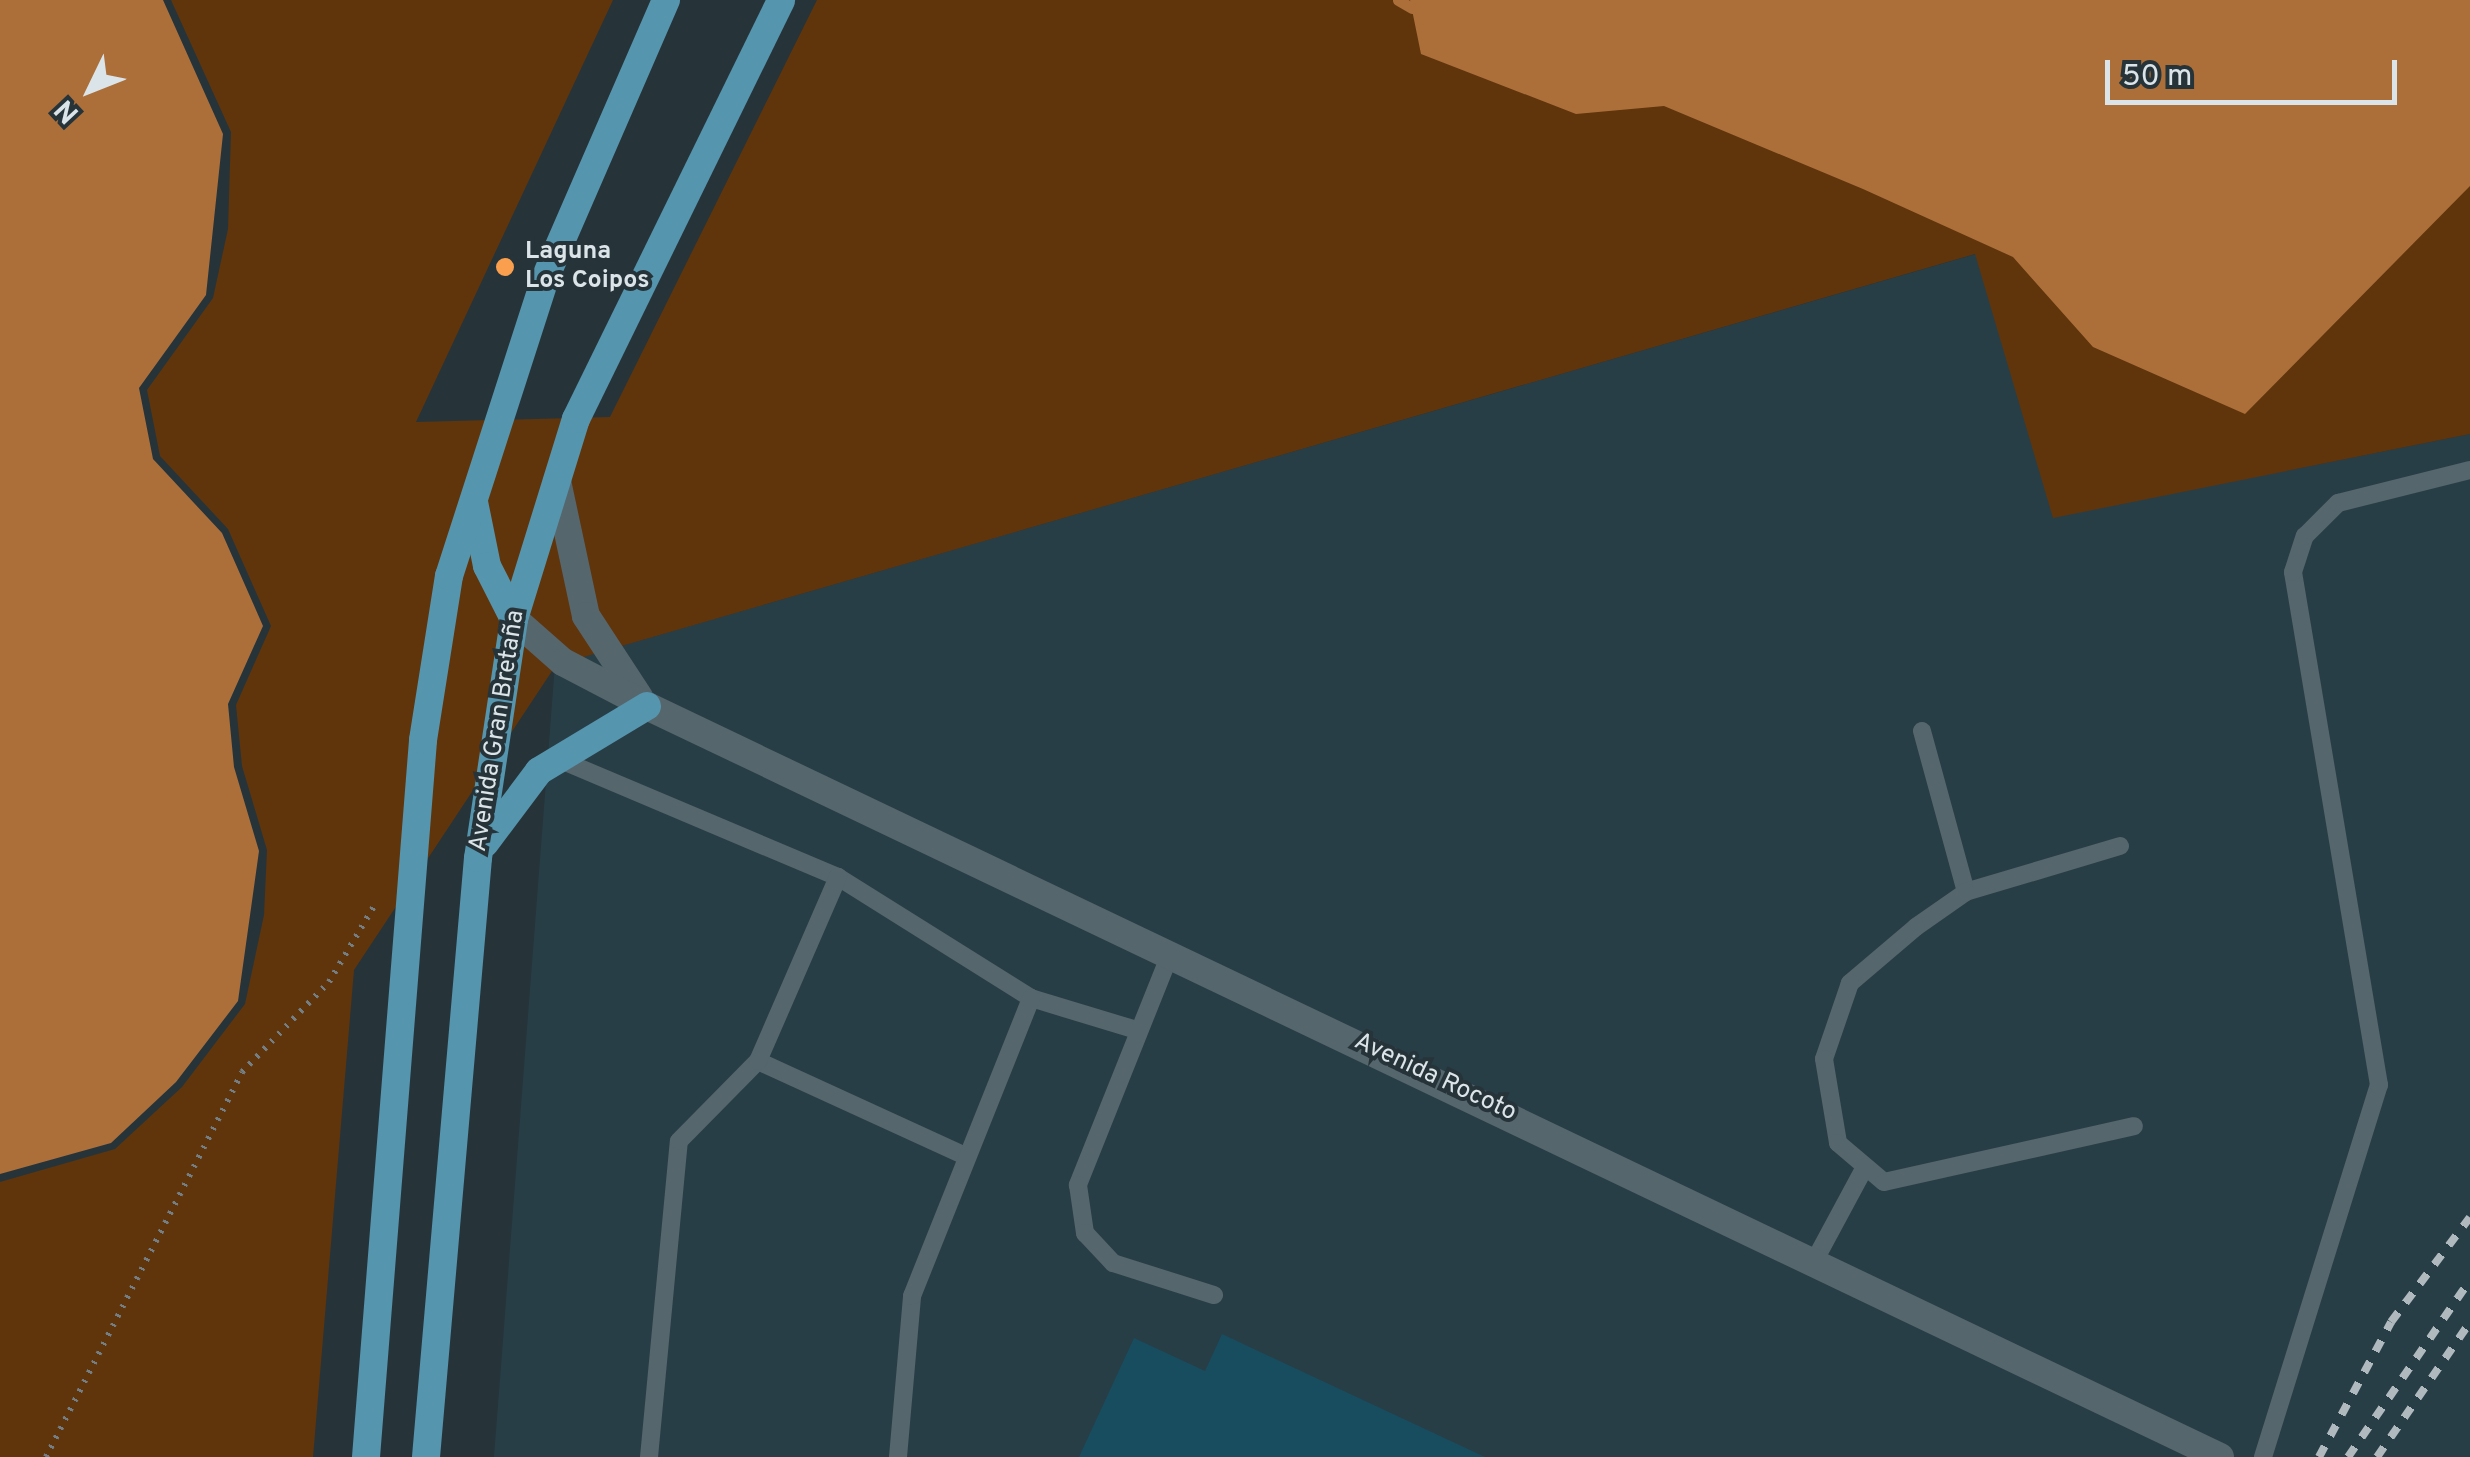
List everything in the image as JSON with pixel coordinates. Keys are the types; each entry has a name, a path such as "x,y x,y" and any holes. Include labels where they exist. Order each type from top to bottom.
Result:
{"main road":[{"path":"366,1457 422,740 473,491 572,206 666,0"},
{"name":"Avenida Gran Bretaña","path":"426,1457 478,858 514,619 556,470 781,0"},
{"path":"473,491 488,566 514,619"},
{"path":"478,858 506,807 554,758 647,706"}],"street":[{"path":"556,470 564,547 586,616 647,706"},
{"name":"Avenida Rocoto","path":"514,619 563,662 647,706 1816,1258 2220,1457"}],"lane":[{"path":"2263,1457 2378,1084 2294,572 2305,536 2338,503 2470,470"},
{"path":"1922,730 1966,892"},
{"path":"554,758 838,878 1031,998 1136,1030"},
{"path":"2120,846 1966,892 1850,983 1824,1058 1838,1143 1884,1182 2134,1126"},
{"path":"650,1457 679,1140 758,1061 838,878"},
{"path":"1171,952 1136,1030 1078,1185 1085,1232 1113,1263 1214,1296"},
{"path":"898,1457 912,1296 963,1155 1031,998"},
{"path":"758,1061 963,1155"},
{"path":"1816,1258 1864,1166"}],"path":[{"path":"46,1457 242,1072 329,982 386,885"}],"shaded area":[{"path":"0,0 163,0 223,134 206,295 139,388 153,459 222,533 263,626 228,704 234,767 259,851 238,1001 176,1082 111,1143 0,1174"},
{"path":"171,0 613,0 416,422 610,417 817,0 2470,0 2470,434 2053,518 1975,254 556,665 354,970 313,1457 0,1457 0,1182 115,1149 182,1087 245,1004 264,915 267,850 242,766 236,705 271,626 228,529 160,456 147,390 213,298 228,229 231,132"},
{"path":"1410,0 2470,0 2470,186 2245,414 2093,347 2013,257 1863,189 1664,106 1576,114 1421,54"},
{"path":"1976,254 2054,517 2470,434 2470,1457 494,1457 555,665"}],"building":[{"path":"1222,1334 1485,1457 1079,1457 1134,1338 1205,1371"}],"waterway":[{"path":"1398,0 1412,8"}],"railway":[{"path":"2319,1457 2391,1322 2470,1217"},
{"path":"2348,1457 2470,1280"},
{"path":"2377,1457 2470,1322"}],"place":[{"name":"Laguna Los Coipos","path":"505,267"}]}
